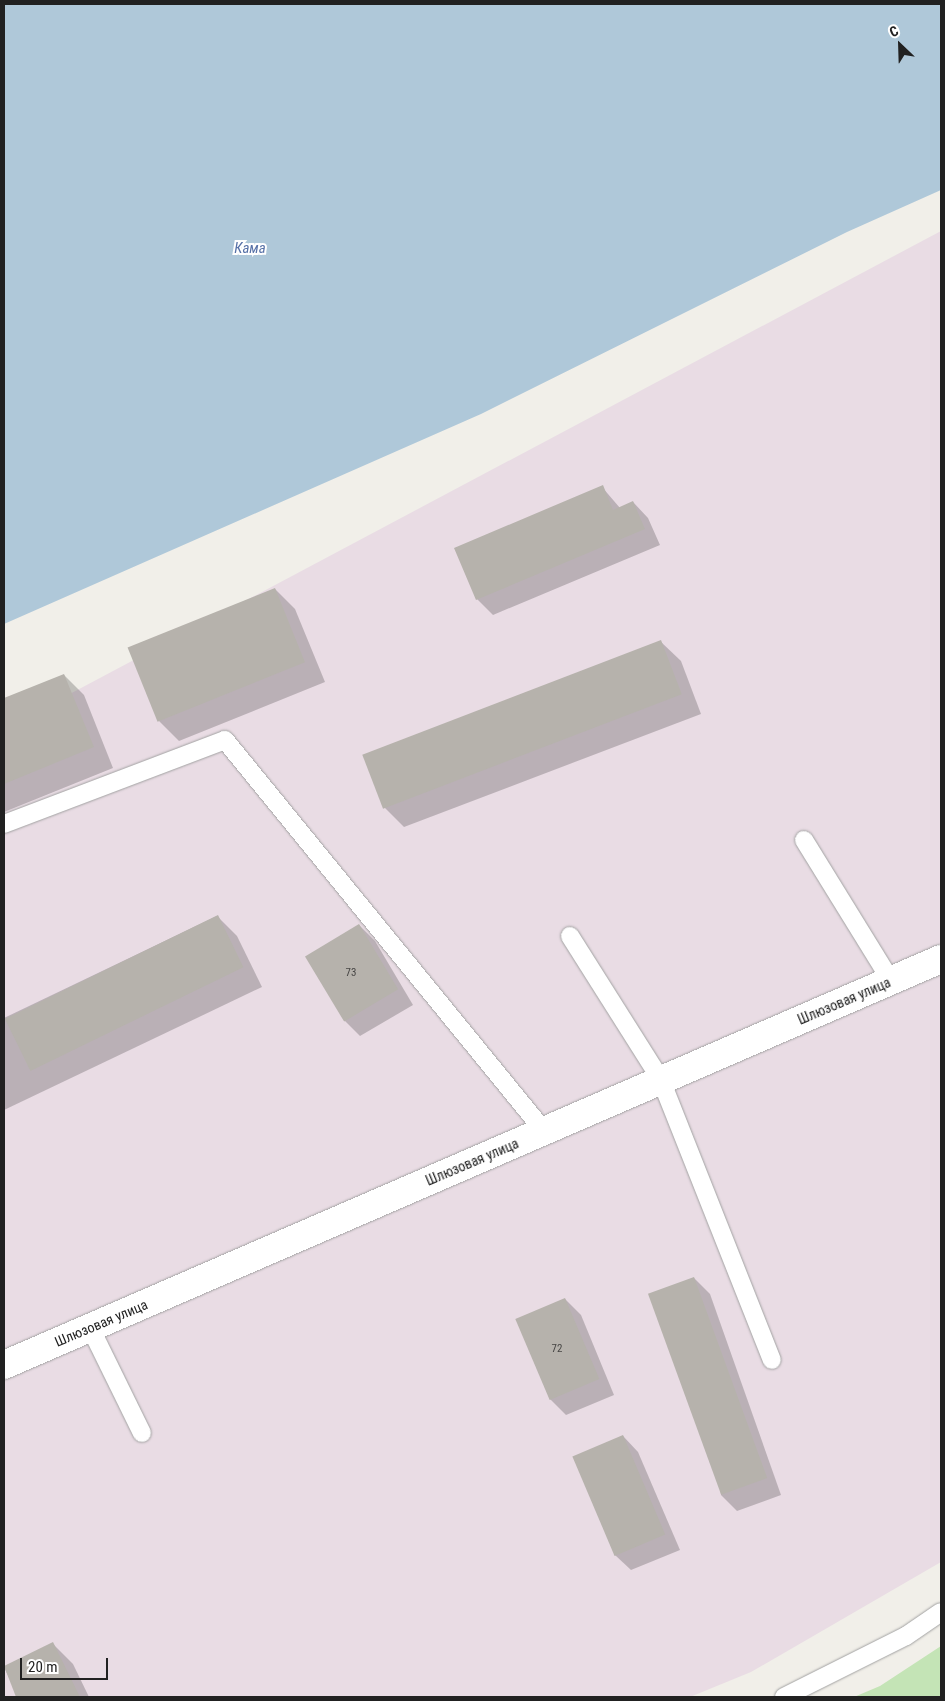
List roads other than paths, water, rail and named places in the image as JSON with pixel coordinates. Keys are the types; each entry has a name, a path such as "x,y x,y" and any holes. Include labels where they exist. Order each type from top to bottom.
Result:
{"street":[{"name":"Шлюзовая улица","path":"4,1365 941,958"}],"lane":[{"path":"4,824 225,740 544,1131"},
{"path":"804,840 891,980"},
{"path":"570,936 661,1080 772,1360"},
{"path":"90,1327 142,1434"},
{"path":"784,1697 906,1636 941,1612"}],"water":[{"name":"Кама","path":"4,4 941,4 941,190 847,232 481,414 4,624"}]}
